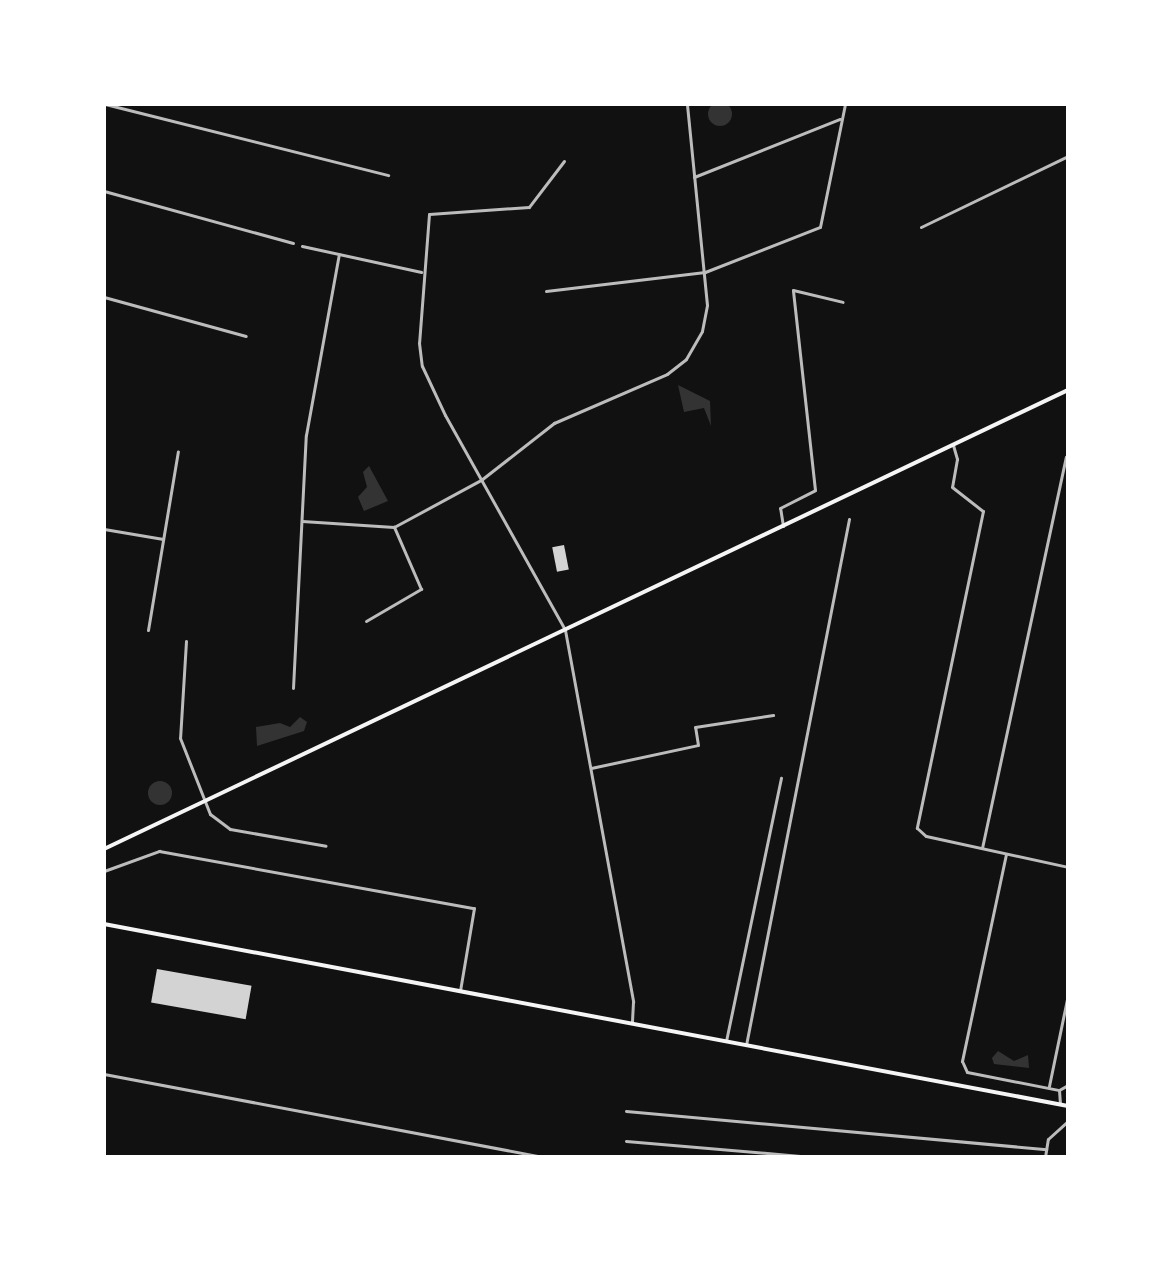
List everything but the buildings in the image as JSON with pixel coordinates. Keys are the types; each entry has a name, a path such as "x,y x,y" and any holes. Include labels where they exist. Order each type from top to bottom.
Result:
{"main road":[{"path":"104,849 1068,390"},
{"path":"104,924 1068,1106"}],"street":[{"path":"105,104 388,175"},
{"path":"302,521 394,527 481,480 554,423 680,365 702,331 705,272 687,104"},
{"path":"546,291 705,272 820,227 845,104"},
{"path":"694,177 842,119"},
{"path":"921,227 1068,156"},
{"path":"564,161 529,207 429,214 427,264 421,272 422,366 481,480 565,630 632,1022"},
{"path":"104,191 293,243"},
{"path":"302,246 421,272"},
{"path":"293,688 313,380 339,254"},
{"path":"783,526 780,508 815,490 793,290 843,302"},
{"path":"104,297 246,336"},
{"path":"953,445 957,459 952,487 983,511 917,828 926,836 1068,867"},
{"path":"148,630 178,451"},
{"path":"982,849 1066,457"},
{"path":"746,1045 849,519"},
{"path":"366,621 421,589 394,527"},
{"path":"104,529 164,539"},
{"path":"186,641 180,738 203,801 227,828 326,846"},
{"path":"591,768 698,745 695,727 773,715"},
{"path":"726,1041 781,778"},
{"path":"104,871 159,851 474,908 460,991"},
{"path":"1006,854 962,1061 967,1072 1059,1090"},
{"path":"1049,1086 1068,994"},
{"path":"104,1074 545,1157"},
{"path":"1059,1090 1068,1085"},
{"path":"1059,1090 1060,1105"},
{"path":"626,1111 1046,1149"},
{"path":"1045,1157 1054,1131 1068,1121"},
{"path":"626,1141 811,1157"}],"shaded area":[{"path":"720,102 731,109 732,114 725,125 720,126 709,119 708,114 715,103"},
{"path":"678,385 710,401 711,426 704,408 684,412"},
{"path":"369,466 388,501 364,511 358,497 367,487 363,472"},
{"path":"300,717 307,722 304,731 257,746 256,727 280,723 290,727"},
{"path":"160,781 171,788 172,793 165,804 160,805 149,798 148,793 155,782"},
{"path":"998,1051 1014,1061 1028,1055 1029,1068 994,1064 992,1058"}]}
